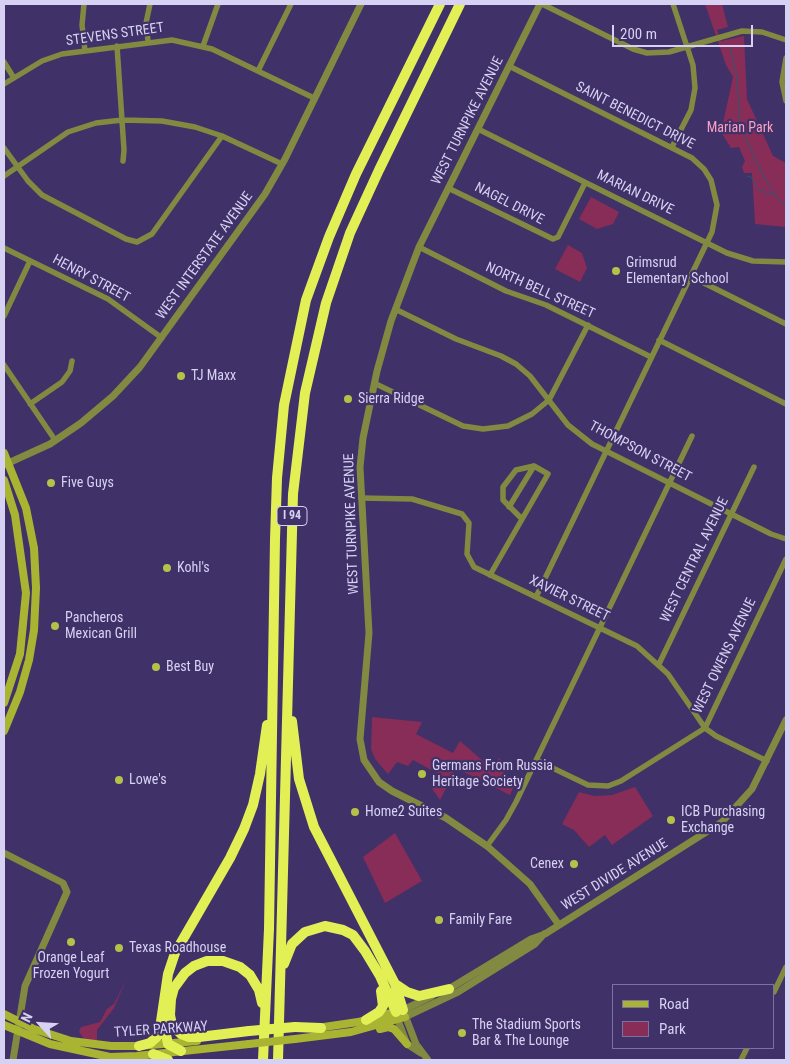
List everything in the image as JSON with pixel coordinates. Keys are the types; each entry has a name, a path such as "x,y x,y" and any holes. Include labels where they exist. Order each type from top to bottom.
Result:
{"highway":[{"name":"I 94","path":"263,1060 269,929 272,670 279,452 292,361 306,300 329,237 356,174 440,4"},
{"name":"I 94","path":"278,1060 292,519 295,467 303,404 316,341 333,281 364,202 460,4"},
{"path":"292,519 292,726 299,779 318,838 395,984 400,1014"},
{"path":"139,1046 150,1043 159,1035 168,974 175,953 230,858 253,805 260,774 272,670"},
{"path":"282,1060 284,963 290,948 298,937 309,930 321,926 343,930 357,939 380,976 400,1014"},
{"path":"264,1036 259,990 254,980 240,967 223,961 203,962 189,969 177,982 171,999 170,1015 172,1025 181,1034 189,1037 199,1037 249,1033 295,1029 320,1028"},
{"path":"366,1025 379,1012 384,1002 373,966"},
{"path":"395,984 407,992 419,996 449,989"},
{"path":"163,1009 164,1032 168,1044 181,1051"},
{"path":"153,1054 168,1060"}],"main road":[{"path":"4,454 6,464 26,508 34,548 36,594 34,630 29,660 20,692 4,731"},
{"path":"4,480 15,515 26,593 20,654 4,703"},
{"name":"TYLER PARKWAY","path":"4,1014 45,1034 71,1041 111,1046 168,1044 249,1033"},
{"name":"WEST DIVIDE AVENUE","path":"295,1039 366,1025 400,1014"},
{"name":"TYLER PARKWAY","path":"4,1025 41,1041 85,1053 110,1057 295,1039"},
{"path":"366,1025 394,1029 407,1044"},
{"name":"WEST DIVIDE AVENUE","path":"320,1028 366,1025"}],"street":[{"path":"84,4 82,25 85,50"},
{"path":"148,41 146,23 150,4"},
{"path":"203,46 218,4"},
{"path":"258,71 291,4"},
{"name":"WEST INTERSTATE AVENUE","path":"6,464 55,440 89,417 137,371 258,204 282,164 361,4"},
{"path":"541,4 640,51 662,53 742,31 762,32 786,40"},
{"name":"WEST TURNPIKE AVENUE","path":"541,4 419,247 395,309 374,383 362,448 361,498 368,633 360,731 364,760 370,772 383,786 446,818 487,846 533,888 559,925"},
{"path":"672,147 688,117 694,96 694,73 673,4"},
{"name":"STEVENS STREET","path":"4,84 48,58 85,50 148,41 172,40 203,46 314,98"},
{"path":"117,46 123,161"},
{"path":"786,58 782,82 786,101"},
{"path":"4,62 14,78"},
{"name":"SAINT BENEDICT DRIVE","path":"509,66 672,147 698,163 714,186 717,212 707,243 536,596"},
{"path":"4,176 55,140 76,129 96,123 122,120 179,123 222,136 282,164"},
{"name":"MARIAN DRIVE","path":"478,129 707,243 746,260 786,262"},
{"path":"4,148 32,186 47,199 126,239 137,242 152,234 222,136"},
{"name":"NAGEL DRIVE","path":"448,188 553,239 558,237 585,183"},
{"name":"NORTH BELL STREET","path":"419,247 506,291 542,303 651,357"},
{"name":"HENRY STREET","path":"4,248 108,299 162,338"},
{"path":"4,316 30,261"},
{"path":"690,276 786,324"},
{"name":"THOMPSON STREET","path":"395,309 456,340 511,361 526,372 580,436 606,451 786,539"},
{"path":"374,383 451,421 476,428 495,428 514,424 532,414 549,400 558,387 588,325"},
{"path":"659,340 786,404"},
{"path":"30,404 62,382 70,371 72,361"},
{"path":"4,365 55,440"},
{"path":"487,846 506,820 536,760 692,436"},
{"path":"509,507 534,466"},
{"path":"490,575 548,474 534,466 516,470 503,487 502,497 509,507 522,519"},
{"name":"WEST CENTRAL AVENUE","path":"659,664 754,467"},
{"name":"XAVIER STREET","path":"361,498 412,499 460,512 469,523 469,560 474,567 637,646 659,664 672,678 705,728 716,736 767,760"},
{"name":"WEST OWENS AVENUE","path":"536,760 588,785 608,786 622,781 705,728 786,559"},
{"name":"WEST DIVIDE AVENUE","path":"400,1014 449,989 531,939 544,934 722,822 747,796 786,720"},
{"path":"4,853 62,883 67,890 66,898 28,979 13,1060"},
{"name":"WEST DIVIDE AVENUE","path":"400,1014 458,992 535,944 544,934"},
{"path":"775,990 786,967"},
{"path":"400,1014 407,1044 428,1060"},
{"path":"400,1014 421,1053"}],"green space":[{"name":"Marian Park","path":"705,4 722,4 728,27 717,30 721,41 744,36 747,99 773,156 786,163 786,227 755,224 752,173 744,173 742,167 745,161 739,147 731,148 721,132 733,77 726,65"},
{"path":"591,197 619,212 613,224 597,229 579,219"},
{"path":"568,245 582,253 587,268 580,282 555,269"},
{"path":"372,717 422,722 416,734 453,753 460,741 491,768 499,758 507,766 501,780 514,786 510,795 456,768 440,800 431,787 437,773 413,760 408,766 397,762 388,774 375,759 371,749"},
{"path":"635,787 653,816 612,845 605,835 589,847 574,830 562,824 579,792 594,796 612,795"},
{"path":"395,833 422,881 385,903 363,857"},
{"path":"126,980 114,1008 97,1030 97,1041 84,1039 79,1032 81,1027 100,1022 107,1009 114,1004"}],"waterway":[{"path":"730,48 737,77 740,122 743,131 761,172 776,197 786,207"},
{"path":"747,176 751,177 760,191 774,194"}],"place":[{"name":"Grimsrud Elementary School","path":"616,271"},
{"name":"TJ Maxx","path":"181,376"},
{"name":"Sierra Ridge","path":"348,399"},
{"name":"Five Guys","path":"51,483"},
{"name":"Kohl's","path":"167,568"},
{"name":"Pancheros Mexican Grill","path":"55,626"},
{"name":"Best Buy","path":"156,667"},
{"name":"Germans From Russia Heritage Society","path":"422,774"},
{"name":"Lowe's","path":"119,780"},
{"name":"Home2 Suites","path":"355,812"},
{"name":"ICB Purchasing Exchange","path":"671,820"},
{"name":"Cenex","path":"574,864"},
{"name":"Family Fare","path":"439,920"},
{"name":"Orange Leaf Frozen Yogurt","path":"71,942"},
{"name":"Texas Roadhouse","path":"119,948"},
{"name":"The Stadium Sports Bar & The Lounge","path":"462,1033"}]}
